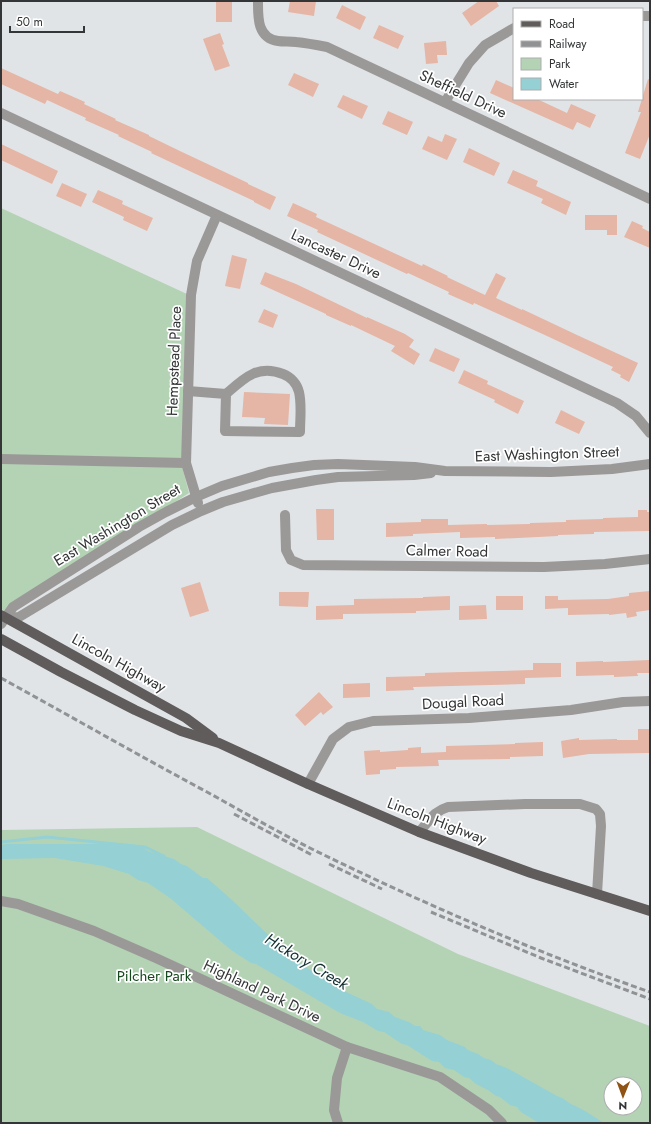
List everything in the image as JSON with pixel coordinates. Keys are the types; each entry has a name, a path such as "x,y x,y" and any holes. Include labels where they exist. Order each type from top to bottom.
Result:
{"main road":[{"name":"Lincoln Highway","path":"3,619 186,718 219,743"},
{"name":"Lincoln Highway","path":"1,639 61,672 181,731 219,743 308,784 419,832 531,873 650,911"}],"street":[{"name":"Sheffield Drive","path":"258,1 258,17 261,30 266,36 277,41 298,42 327,47 650,199"},
{"path":"445,102 469,62 485,45 513,29"},
{"name":"Lancaster Drive","path":"1,113 617,403 636,416 650,433"},
{"name":"Hempstead Place","path":"201,511 186,463 191,295 197,261 217,215"},
{"path":"188,391 226,394 239,382 251,375 261,371 275,371 288,376 299,390 300,432 225,431 226,394"},
{"path":"1,459 186,463"},
{"name":"East Washington Street","path":"3,619 13,607 139,527 196,497 222,486 263,474 314,465 338,464 414,467 445,471 551,472 612,469 650,464"},
{"name":"East Washington Street","path":"3,619 19,617 153,537 201,511 223,502 247,494 294,483 338,477 414,475 445,471"},
{"name":"Calmer Road","path":"286,515 286,550 291,560 303,565 544,567 605,564 650,559"},
{"name":"Dougal Road","path":"308,784 333,739 349,727 373,720 469,718 571,710 624,702 650,701"},
{"path":"419,832 433,815 448,807 580,804 596,809 600,814 601,826 597,894"},
{"name":"Highland Park Drive","path":"1,901 18,904 94,931 165,962 347,1047 440,1077 489,1110 502,1123"},
{"path":"338,1123 334,1110 337,1078 347,1047"}],"green space":[{"path":"1,208 187,294 182,466 189,493 5,611 1,609"},
{"name":"Pilcher Park","path":"197,827 458,954 650,1026 650,1123 1,1123 1,830"}],"water":[{"path":"105,844 144,848 148,851 174,859 187,866 203,878 207,878 288,954 307,968 344,991 372,1004 377,1009 389,1012 395,1017 415,1026 420,1026 423,1030 440,1035 447,1040 465,1047 496,1064 507,1068 584,1110 604,1123 539,1123 521,1112 517,1107 510,1105 469,1078 464,1077 454,1070 445,1068 439,1062 432,1061 384,1032 378,1031 363,1022 340,1013 256,964 251,963 231,950 170,898 148,883 138,880 129,874 103,866 55,858 1,859 1,845"}],"building":[{"path":"216,1 232,1 232,22 216,22"},
{"path":"290,1 316,1 314,16 288,12"},
{"path":"479,1 496,1 499,6 471,26 462,13"},
{"path":"342,5 366,17 360,30 336,18"},
{"path":"379,25 404,36 398,49 373,38"},
{"path":"220,33 224,44 222,45 230,66 215,71 203,39"},
{"path":"446,41 447,55 437,55 438,63 426,64 424,43"},
{"path":"1,68 58,94 60,91 85,102 84,104 116,119 115,120 276,197 270,210 254,201 151,153 152,152 118,136 119,135 85,120 86,118 47,100 45,104 1,84"},
{"path":"294,73 319,84 313,97 288,85"},
{"path":"648,79 650,80 650,134 640,159 625,153 641,112 638,112 642,100 643,100"},
{"path":"496,80 513,88 513,100 539,100 567,113 571,104 596,115 590,128 577,122 573,130 490,93"},
{"path":"343,95 368,106 362,119 337,107"},
{"path":"388,111 413,122 407,135 382,124"},
{"path":"445,134 457,139 447,160 422,149 428,136 442,142"},
{"path":"1,144 58,171 52,184 1,160"},
{"path":"469,148 500,163 494,176 463,162"},
{"path":"513,170 538,181 536,186 571,202 566,215 541,203 543,199 507,183"},
{"path":"62,183 87,194 81,207 56,196"},
{"path":"98,190 123,201 122,204 153,218 147,231 123,220 124,217 92,202"},
{"path":"293,203 317,214 316,217 422,266 423,264 485,295 496,273 506,278 496,298 638,363 629,382 620,377 621,375 611,370 613,367 474,303 473,305 448,294 449,292 317,232 318,230 287,216"},
{"path":"585,215 617,215 617,235 607,235 607,230 585,230"},
{"path":"632,221 643,226 642,228 650,232 650,248 624,237"},
{"path":"232,255 247,259 240,289 225,286"},
{"path":"265,272 296,284 367,318 405,334 414,340 409,347 420,354 414,365 391,351 395,346 260,284"},
{"path":"264,309 278,315 273,328 258,322"},
{"path":"435,348 460,359 454,372 429,361"},
{"path":"464,370 488,381 487,384 524,401 518,414 494,402 495,400 458,383"},
{"path":"244,392 290,394 288,425 264,424 265,418 242,417"},
{"path":"561,410 585,422 579,434 555,423"},
{"path":"316,509 334,509 334,540 317,540"},
{"path":"638,510 647,510 647,512 650,512 650,531 594,532 594,534 495,539 495,537 460,538 460,532 386,537 386,523 421,522 421,519 448,519 448,525 530,524 566,522 566,520 638,517"},
{"path":"200,582 209,611 190,617 181,588"},
{"path":"650,591 650,610 636,612 637,616 627,618 626,613 609,615 568,615 568,608 545,609 545,596 558,596 558,600 608,599 629,596 629,593"},
{"path":"279,592 309,592 308,607 279,606"},
{"path":"450,596 450,610 416,611 416,613 343,614 343,619 316,620 316,606 354,605 354,599"},
{"path":"496,596 523,596 523,610 496,610"},
{"path":"486,605 487,619 459,620 459,606"},
{"path":"649,660 650,673 637,673 638,676 576,676 576,662"},
{"path":"533,663 561,663 561,677 525,678 525,684 413,687 414,690 386,691 386,677 425,676 425,673 533,670"},
{"path":"370,683 370,697 343,698 343,684"},
{"path":"319,692 333,707 323,715 321,712 305,726 295,715"},
{"path":"638,729 650,729 650,753 589,754 563,758 561,741 579,738 579,740 638,740"},
{"path":"543,742 543,756 510,757 510,759 438,760 439,766 396,767 396,769 380,770 380,774 366,775 364,751 380,750 380,752 408,750 408,748 421,747 421,753 446,752 446,746"}],"waterway":[{"name":"Hickory Creek","path":"1,842 47,837 145,847 164,856"}],"railway":[{"path":"1,678 264,824 322,854 484,928 650,992"},
{"path":"234,814 312,855"},
{"path":"329,864 382,889"},
{"path":"431,912 541,958 650,999"}]}
